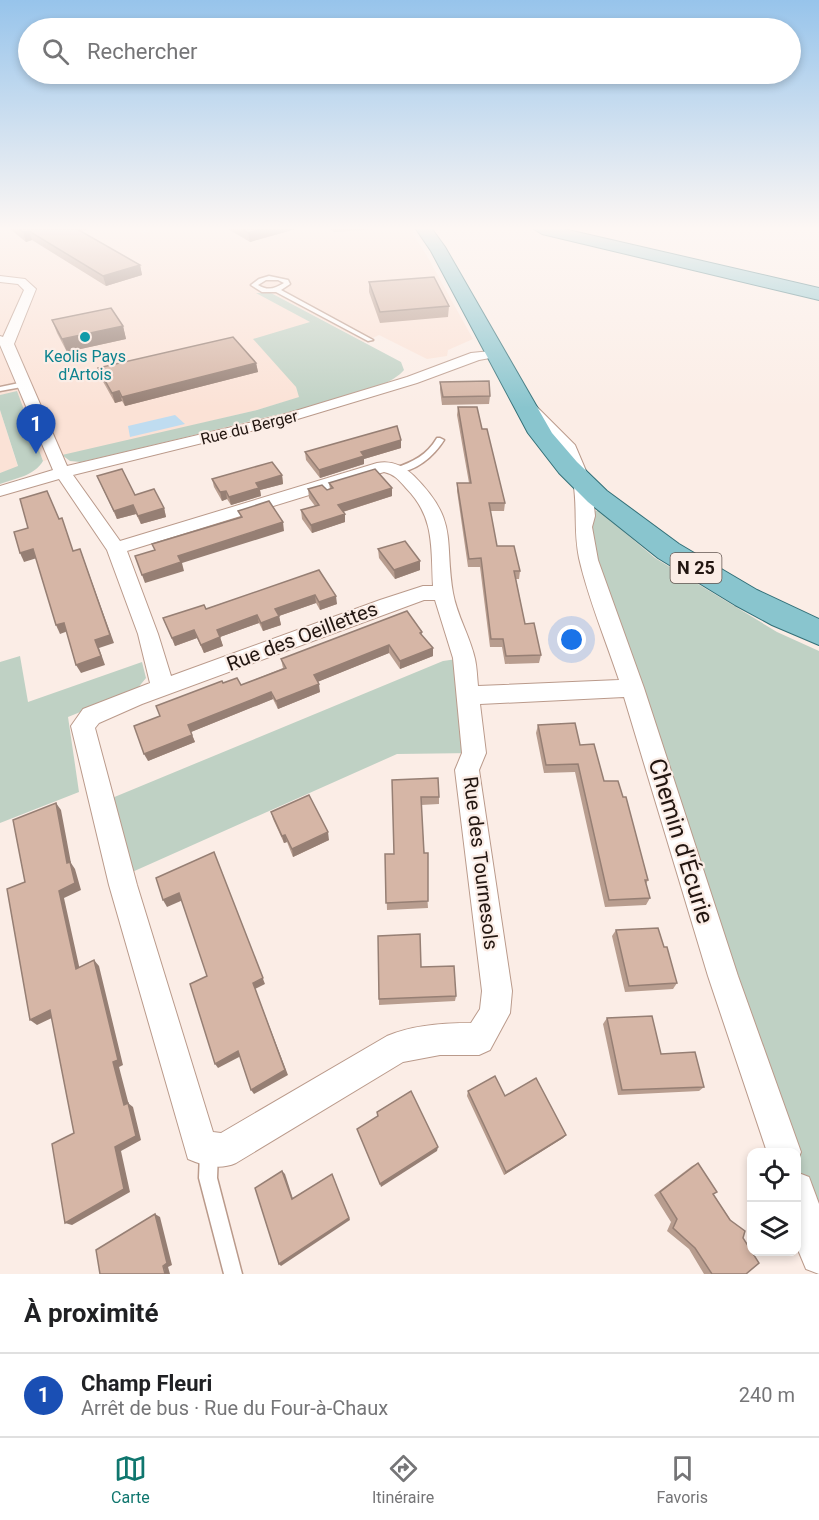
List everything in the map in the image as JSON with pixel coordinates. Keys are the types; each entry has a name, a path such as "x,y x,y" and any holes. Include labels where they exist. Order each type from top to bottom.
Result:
{"main road":[{"name":"N 25","path":"460,288 526,404 541,436 584,485 663,546 719,582 819,633"},
{"path":"795,288 819,294"}],"street":[{"path":"29,288 3,342 24,384 59,466 103,533 116,548 148,634 163,688"},
{"name":"Rue du Berger","path":"0,491 64,471 286,418 412,380 476,356 496,353"},
{"path":"116,548 383,467 398,470"},
{"name":"Rue des Tournesols","path":"205,1148 224,1151 398,1047 440,1040 479,1040 495,1013 495,980 467,770 474,753 464,658 448,617 443,593 441,553 435,514 425,497 398,470"},
{"name":"Chemin d'Écurie","path":"584,485 584,522 589,560 633,688 723,976 783,1148"},
{"path":"584,522 598,510 617,511"},
{"name":"Rue des Oeillettes","path":"205,1148 121,877 100,803 83,726 92,716 134,698 387,605 423,593 443,593"},
{"path":"468,695 633,688"},
{"path":"800,1202 819,1256"}],"lane":[{"path":"260,288 264,291 282,288"},
{"path":"277,290 370,340"},
{"path":"0,389 24,384"},
{"path":"398,470 416,464 434,451 440,440"},
{"path":"205,1148 208,1178 233,1274"}],"shaded area":[{"path":"0,288 445,288 473,339 448,350 447,356 427,359 379,335 364,342 271,293 258,293 310,322 296,387 300,397 257,410 43,461 17,392 0,395"},
{"path":"0,410 18,467 0,473"}],"green space":[{"path":"256,293 271,293 401,362 404,370 394,379 359,394 317,406 81,462 70,461 62,455 257,410 299,397 296,387 253,339 310,322"},
{"path":"17,391 43,461 30,473 0,484 0,473 18,466 0,410 0,395"},
{"path":"598,510 655,558 777,632 819,651 819,1256 801,1202 801,1148 783,1148 723,976 627,670 586,516"},
{"path":"20,656 28,702 142,662 146,678 137,689 68,717 79,792 0,823 0,662"},
{"path":"464,658 474,753 397,754 121,877 100,803 443,661"}],"water":[{"path":"175,415 185,424 130,437 128,426"}],"building":[{"path":"371,288 440,288 449,306 380,312"},
{"path":"111,308 123,326 62,339 52,320"},
{"path":"233,337 256,363 122,397 119,391 112,393 98,368"},
{"path":"489,381 490,396 443,397 440,382"},
{"path":"458,407 477,407 482,429 487,429 505,503 489,503 497,546 514,546 520,571 514,571 525,624 534,623 541,655 506,656 503,639 491,639 481,558 469,559 457,483 471,483"},
{"path":"397,426 401,440 361,452 364,456 319,470 305,452"},
{"path":"272,462 282,475 256,483 259,488 229,497 226,491 220,492 212,479"},
{"path":"122,469 135,495 154,489 164,508 138,516 133,505 114,511 97,476"},
{"path":"375,469 392,488 338,505 345,514 311,525 301,510 319,505 308,489 322,485 327,490 333,488 329,483"},
{"path":"47,491 59,519 62,518 73,551 80,549 110,635 95,640 101,656 76,665 64,623 56,625 33,549 20,553 14,532 28,528 20,499"},
{"path":"269,501 283,522 178,556 181,562 142,575 135,556 155,550 152,544 242,517 238,511"},
{"path":"405,541 420,561 394,570 378,549"},
{"path":"319,570 336,596 319,602 315,595 275,609 279,616 261,623 257,615 217,630 220,637 201,645 194,630 172,638 163,618 204,605 206,609"},
{"path":"407,611 422,632 420,633 433,648 400,661 389,645 314,675 319,684 276,701 271,692 188,725 192,735 144,754 134,726 160,716 156,706 222,681 223,683 237,678 241,685 286,668 281,659"},
{"path":"575,723 580,745 594,744 604,781 618,781 623,797 626,797 648,880 645,880 650,898 609,900 578,764 546,765 538,725"},
{"path":"438,778 439,797 421,797 424,853 428,853 428,901 386,903 385,854 394,854 392,780"},
{"path":"309,795 328,832 292,849 285,835 282,836 271,812"},
{"path":"56,803 67,863 70,862 75,883 59,891 76,969 94,960 118,1060 113,1062 124,1105 128,1103 136,1136 115,1147 124,1189 65,1223 52,1144 74,1133 50,1010 30,1020 7,889 25,882 13,820"},
{"path":"214,852 263,978 253,983 285,1070 251,1090 238,1051 215,1064 190,984 207,976 179,893 163,900 156,878"},
{"path":"658,928 664,947 667,947 677,983 629,986 616,930"},
{"path":"420,934 421,967 454,966 456,996 379,999 378,936"},
{"path":"652,1016 661,1054 695,1052 704,1087 622,1090 607,1018"},
{"path":"495,1076 505,1096 536,1078 566,1135 506,1172 468,1091"},
{"path":"411,1091 438,1147 380,1184 357,1129 378,1116 377,1112"},
{"path":"698,1163 717,1192 713,1194 730,1220 745,1231 743,1238 747,1244 747,1256 755,1256 759,1263 746,1274 712,1274 695,1248 673,1228 677,1219 660,1192"},
{"path":"282,1171 292,1199 332,1174 349,1218 279,1264 255,1188"},
{"path":"155,1214 167,1263 163,1266 165,1274 100,1274 96,1250"}],"place":[{"name":"Keolis Pays d'Artois","path":"85,337"},
{"name":"Champ Fleuri","path":"36,454"}]}
